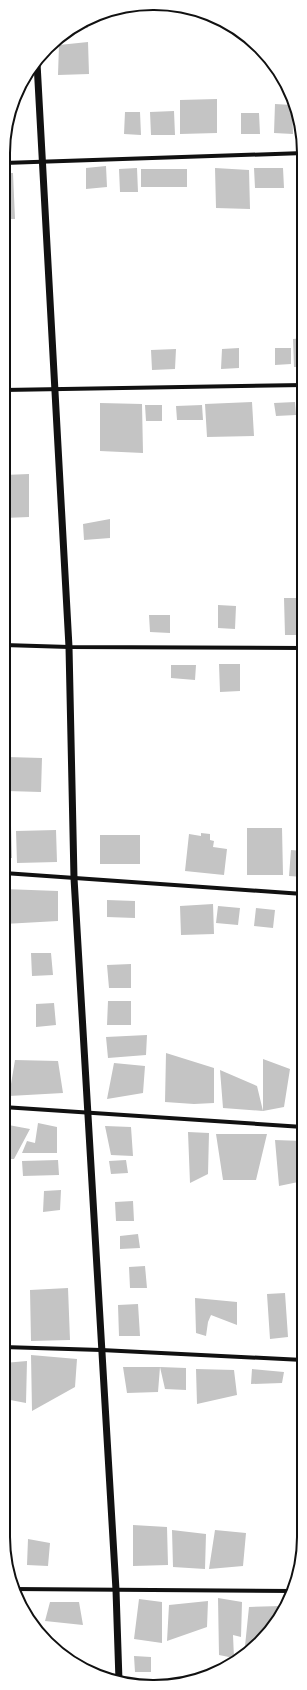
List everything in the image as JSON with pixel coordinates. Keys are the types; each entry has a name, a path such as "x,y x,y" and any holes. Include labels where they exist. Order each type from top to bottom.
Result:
{"street":[{"path":"37,70 41,162 69,647 74,878 116,1590 119,1676"},
{"path":"10,163 297,153"},
{"path":"10,390 297,385"},
{"path":"10,645 69,647 297,648"},
{"path":"10,873 297,894"},
{"path":"10,1107 297,1126"},
{"path":"10,1347 297,1360"},
{"path":"20,1589 286,1591"}],"building":[{"path":"88,42 89,74 58,75 59,46"},
{"path":"217,99 217,133 180,134 180,100"},
{"path":"275,104 288,105 292,118 293,134 274,133"},
{"path":"174,111 175,135 151,135 150,112"},
{"path":"125,112 140,112 141,135 124,134"},
{"path":"241,113 259,113 260,134 241,134"},
{"path":"106,166 107,187 86,189 86,168"},
{"path":"137,168 138,192 120,192 119,169"},
{"path":"215,168 249,170 250,209 216,208"},
{"path":"254,168 283,168 284,188 255,188"},
{"path":"141,169 187,169 187,187 141,187"},
{"path":"10,173 13,173 15,219 10,219"},
{"path":"293,339 297,339 297,367 294,367"},
{"path":"239,348 239,368 221,369 222,349"},
{"path":"275,348 291,348 291,364 275,365"},
{"path":"176,349 175,369 152,370 151,350"},
{"path":"252,402 254,436 207,437 205,404"},
{"path":"295,402 296,415 276,416 274,403"},
{"path":"100,403 142,404 143,453 100,451"},
{"path":"145,405 162,405 162,421 146,421"},
{"path":"202,405 203,420 177,420 176,406"},
{"path":"29,474 29,517 10,518 10,475"},
{"path":"110,519 110,538 84,540 83,524"},
{"path":"284,598 297,598 297,635 285,635"},
{"path":"218,605 236,606 235,629 218,628"},
{"path":"149,615 170,615 170,633 150,632"},
{"path":"219,664 240,664 240,691 220,692"},
{"path":"171,665 196,665 195,680 171,678"},
{"path":"10,757 42,758 41,792 10,791"},
{"path":"10,826 11,826 12,858 10,858"},
{"path":"247,828 282,828 283,875 247,875"},
{"path":"56,830 57,862 17,863 16,831"},
{"path":"201,833 210,834 210,840 214,841 213,847 227,849 224,875 185,871 189,834 201,836"},
{"path":"100,835 140,835 140,864 100,864"},
{"path":"291,850 297,850 297,877 289,876"},
{"path":"10,889 58,891 58,921 10,924"},
{"path":"107,900 135,901 135,918 107,917"},
{"path":"213,904 214,934 181,935 180,906"},
{"path":"218,906 240,908 238,925 216,923"},
{"path":"256,908 275,910 273,928 254,926"},
{"path":"31,953 51,953 53,975 32,976"},
{"path":"131,964 131,988 109,988 107,965"},
{"path":"108,1001 131,1001 131,1025 107,1025"},
{"path":"54,1003 56,1025 36,1027 36,1004"},
{"path":"147,1035 146,1055 108,1058 106,1037"},
{"path":"166,1053 214,1068 214,1103 194,1104 165,1102"},
{"path":"263,1059 290,1069 284,1107 263,1111"},
{"path":"15,1060 58,1061 63,1093 10,1096"},
{"path":"114,1063 145,1066 143,1093 107,1099"},
{"path":"220,1070 257,1086 263,1111 223,1108"},
{"path":"38,1123 57,1127 57,1153 22,1153 27,1141 35,1143"},
{"path":"10,1125 30,1129 14,1159 10,1159"},
{"path":"105,1126 131,1127 133,1156 111,1155"},
{"path":"188,1132 209,1133 208,1174 190,1183"},
{"path":"216,1134 267,1134 256,1180 223,1180"},
{"path":"275,1140 297,1141 297,1182 279,1186"},
{"path":"58,1160 59,1175 23,1176 22,1161"},
{"path":"126,1160 128,1173 111,1174 109,1161"},
{"path":"61,1190 60,1210 43,1212 44,1191"},
{"path":"133,1201 134,1221 116,1221 115,1202"},
{"path":"138,1234 140,1248 120,1249 120,1236"},
{"path":"145,1266 147,1288 130,1288 129,1267"},
{"path":"68,1288 70,1340 31,1341 30,1290"},
{"path":"285,1293 288,1337 270,1339 267,1294"},
{"path":"195,1298 237,1302 237,1325 211,1315 208,1322 206,1336 196,1333"},
{"path":"138,1304 140,1336 119,1336 118,1305"},
{"path":"31,1355 77,1359 75,1387 32,1411"},
{"path":"27,1361 26,1403 10,1400 10,1362"},
{"path":"123,1367 160,1367 158,1392 127,1393"},
{"path":"160,1367 186,1368 186,1390 165,1389"},
{"path":"196,1369 234,1370 237,1395 197,1404"},
{"path":"252,1369 284,1372 282,1383 251,1384"},
{"path":"133,1525 167,1527 168,1565 133,1566"},
{"path":"172,1530 206,1534 205,1569 173,1567"},
{"path":"215,1530 246,1533 243,1566 209,1569"},
{"path":"28,1539 50,1543 48,1566 27,1565"},
{"path":"218,1598 242,1602 241,1637 233,1635 234,1655 231,1657 219,1655"},
{"path":"139,1599 162,1602 162,1643 134,1639"},
{"path":"208,1601 207,1627 167,1641 169,1605"},
{"path":"50,1602 79,1602 83,1625 45,1621"},
{"path":"279,1606 267,1624 255,1638 245,1646 249,1607"},
{"path":"134,1656 151,1657 151,1672 135,1672"}]}
